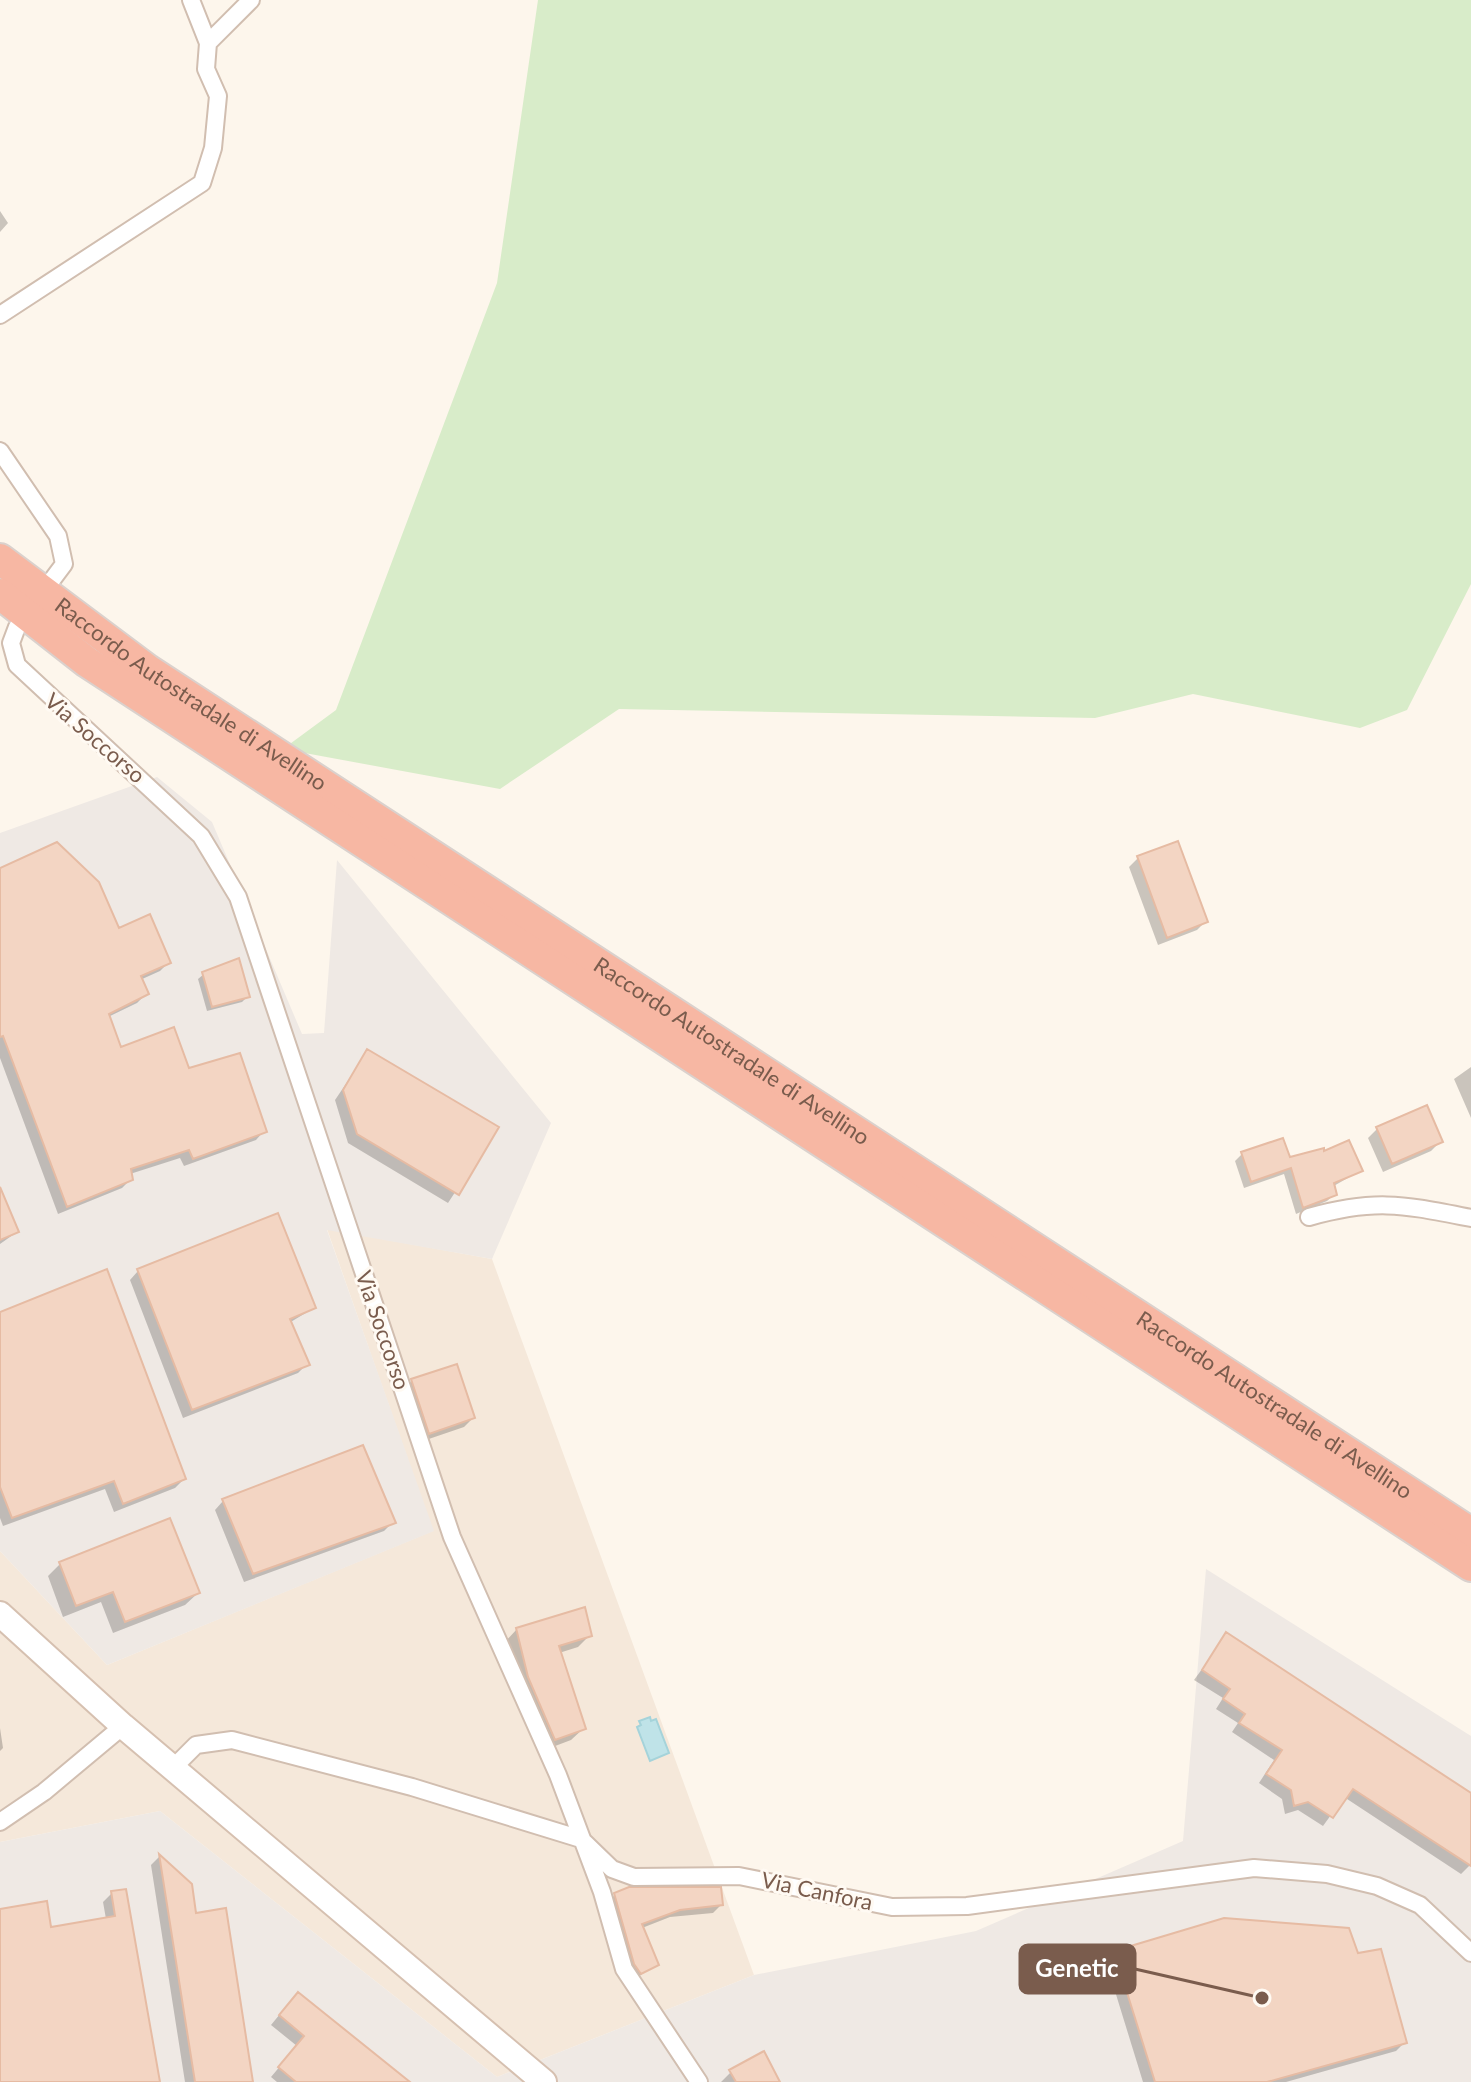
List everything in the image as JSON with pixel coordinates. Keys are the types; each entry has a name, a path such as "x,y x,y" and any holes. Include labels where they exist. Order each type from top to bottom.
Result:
{"highway":[{"name":"Raccordo Autostradale di Avellino","path":"0,559 148,670 1471,1533"},
{"name":"Raccordo Autostradale di Avellino","path":"0,594 100,671 1471,1566"}],"street":[{"path":"0,315 202,183 213,148 218,96 206,69 208,43 191,0"},
{"path":"208,43 251,0"},
{"path":"0,451 58,536 64,564 52,580"},
{"name":"Via Soccorso","path":"17,627 11,643 17,665 201,836 238,897 452,1537 558,1775 602,1892 624,1969 699,2082"},
{"path":"1309,1217 1347,1206 1393,1203 1471,1218"},
{"path":"0,1614 123,1726 544,2082"},
{"path":"0,1822 44,1792 123,1726"},
{"name":"Via Canfora","path":"173,1768 196,1745 232,1740 412,1787 581,1839 612,1869 634,1877 739,1876 892,1907 967,1906 1254,1868 1327,1874 1377,1886 1420,1905 1471,1953"}],"shaded area":[{"path":"157,777 212,822 302,1034 324,1033 337,860 551,1123 492,1259 327,1230 434,1531 107,1665 0,1551 0,833"},
{"path":"327,1229 492,1259 754,1975 497,2077 160,1811 0,1842 0,1551 107,1665 433,1531"},
{"path":"1206,1569 1471,1736 1471,2082 0,2082 0,1842 160,1811 497,2077 754,1975 976,1931 1183,1841"}],"green space":[{"path":"538,0 1471,0 1471,584 1407,710 1360,728 1193,694 1095,718 619,709 500,789 283,749 336,710 497,283"}],"water":[{"path":"650,1717 651,1721 656,1719 669,1753 650,1761 637,1727 641,1725 639,1721"}],"building":[{"path":"1178,841 1208,922 1167,938 1137,856"},
{"path":"57,842 99,882 119,928 150,914 171,963 141,976 149,994 109,1014 121,1047 174,1027 189,1068 240,1053 267,1132 193,1159 189,1150 131,1169 133,1180 67,1207 3,1036 0,1037 0,868"},
{"path":"239,958 250,997 212,1007 202,972"},
{"path":"367,1049 499,1127 459,1195 357,1134 343,1090"},
{"path":"1427,1105 1443,1142 1392,1164 1376,1127"},
{"path":"1283,1138 1290,1157 1324,1148 1324,1151 1349,1140 1363,1171 1334,1183 1337,1195 1303,1208 1291,1168 1251,1182 1241,1152"},
{"path":"0,1187 19,1232 0,1240"},
{"path":"278,1213 316,1308 290,1319 310,1365 192,1410 137,1269"},
{"path":"107,1269 186,1479 123,1504 114,1481 12,1518 0,1487 0,1312"},
{"path":"457,1364 475,1418 429,1434 411,1379"},
{"path":"363,1445 396,1523 253,1574 222,1499"},
{"path":"170,1518 200,1593 125,1622 113,1592 76,1606 59,1562"},
{"path":"585,1607 592,1636 559,1646 586,1729 555,1740 528,1677 516,1628"},
{"path":"1226,1632 1471,1793 1471,1866 1353,1789 1333,1818 1308,1802 1294,1806 1291,1790 1266,1774 1282,1750 1239,1723 1245,1714 1223,1699 1230,1689 1202,1670"},
{"path":"159,1854 192,1884 196,1913 226,1908 253,2082 195,2082"},
{"path":"629,1887 721,1887 723,1905 680,1910 642,1924 659,1965 641,1974 634,1964 614,1893"},
{"path":"126,1889 160,2082 0,2082 0,1909 47,1901 51,1927 115,1916 111,1891"},
{"path":"1224,1918 1349,1928 1358,1953 1381,1949 1407,2043 1267,2082 1155,2082 1114,1951"},
{"path":"298,1992 410,2082 296,2082 278,2067 304,2036 279,2015"},
{"path":"764,2051 780,2082 736,2082 729,2070"}],"place":[{"name":"Genetic","path":"1262,1998"}]}
